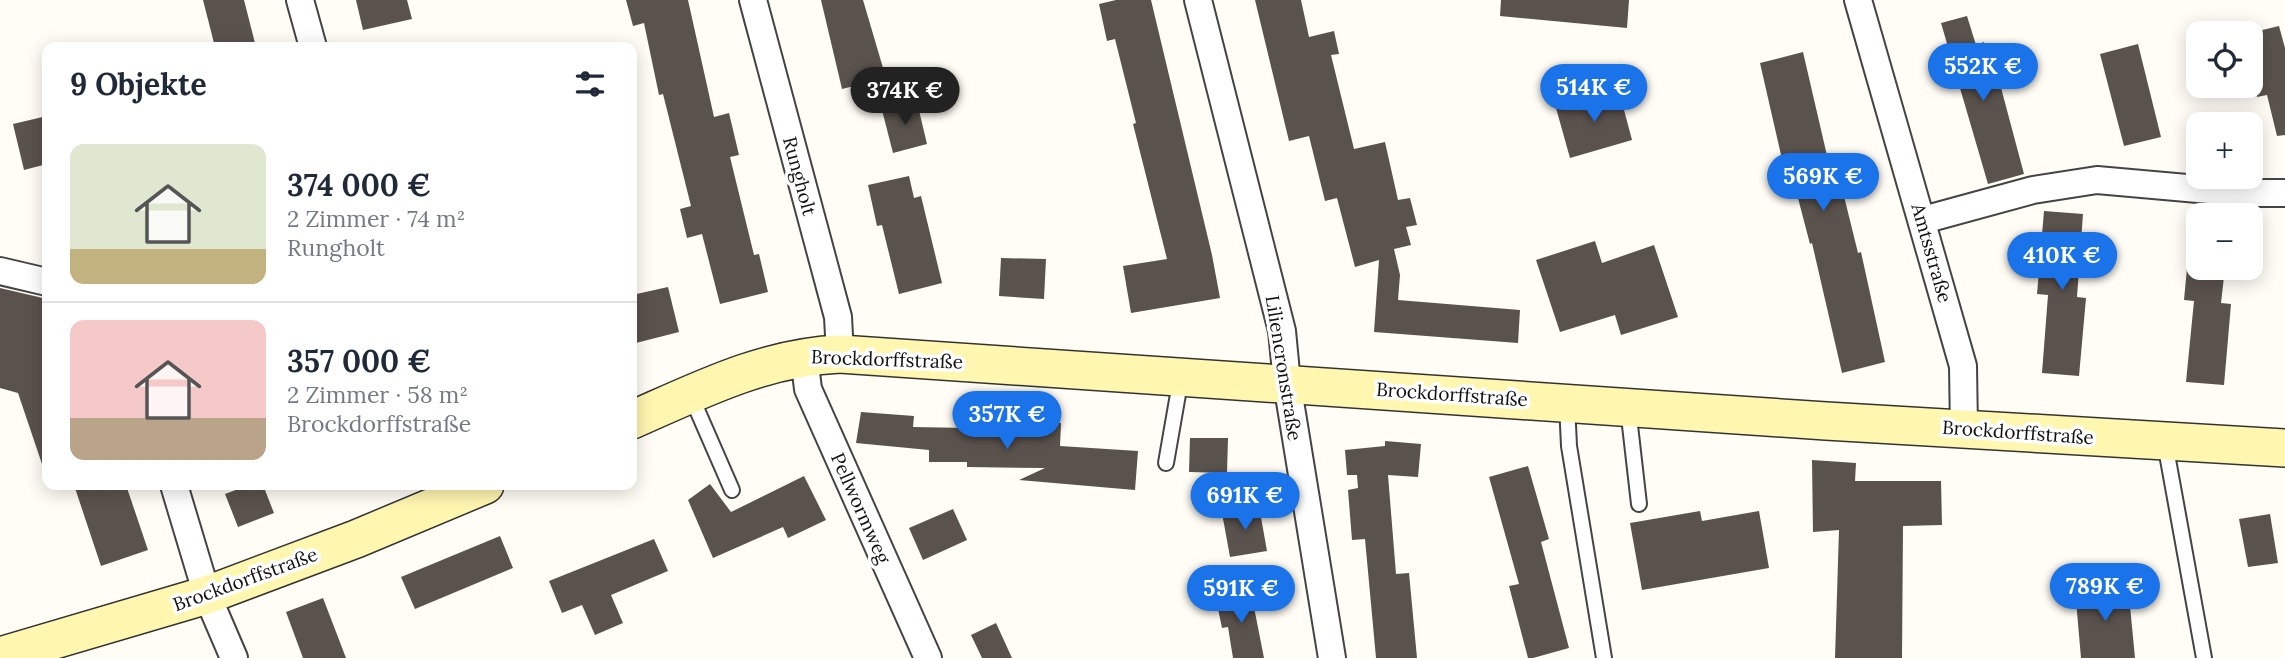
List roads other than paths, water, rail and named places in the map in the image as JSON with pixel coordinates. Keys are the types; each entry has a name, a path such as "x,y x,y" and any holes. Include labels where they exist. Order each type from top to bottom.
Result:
{"street":[{"path":"300,0 312,42"},
{"name":"Rungholt","path":"752,0 838,317 840,354"},
{"name":"Liliencronstraße","path":"1198,0 1282,331 1287,383 1332,658"},
{"name":"Amtsstraße","path":"1858,0 1964,366 1964,429"},
{"path":"1923,220 2034,190 2097,180 2243,193 2285,193"},
{"path":"0,271 42,281"},
{"name":"Brockdorffstraße","path":"637,418 774,362 804,356 840,354 2285,448"},
{"name":"Pellwormweg","path":"804,356 808,389 928,658"},
{"path":"176,490 207,595 234,658"},
{"name":"Brockdorffstraße","path":"13,655 207,595 434,495 460,490"}],"lane":[{"path":"1167,463 1182,376"},
{"path":"691,394 732,490"},
{"path":"1567,402 1569,446 1604,658"},
{"path":"1628,407 1639,504"},
{"path":"2164,441 2204,658"}]}
